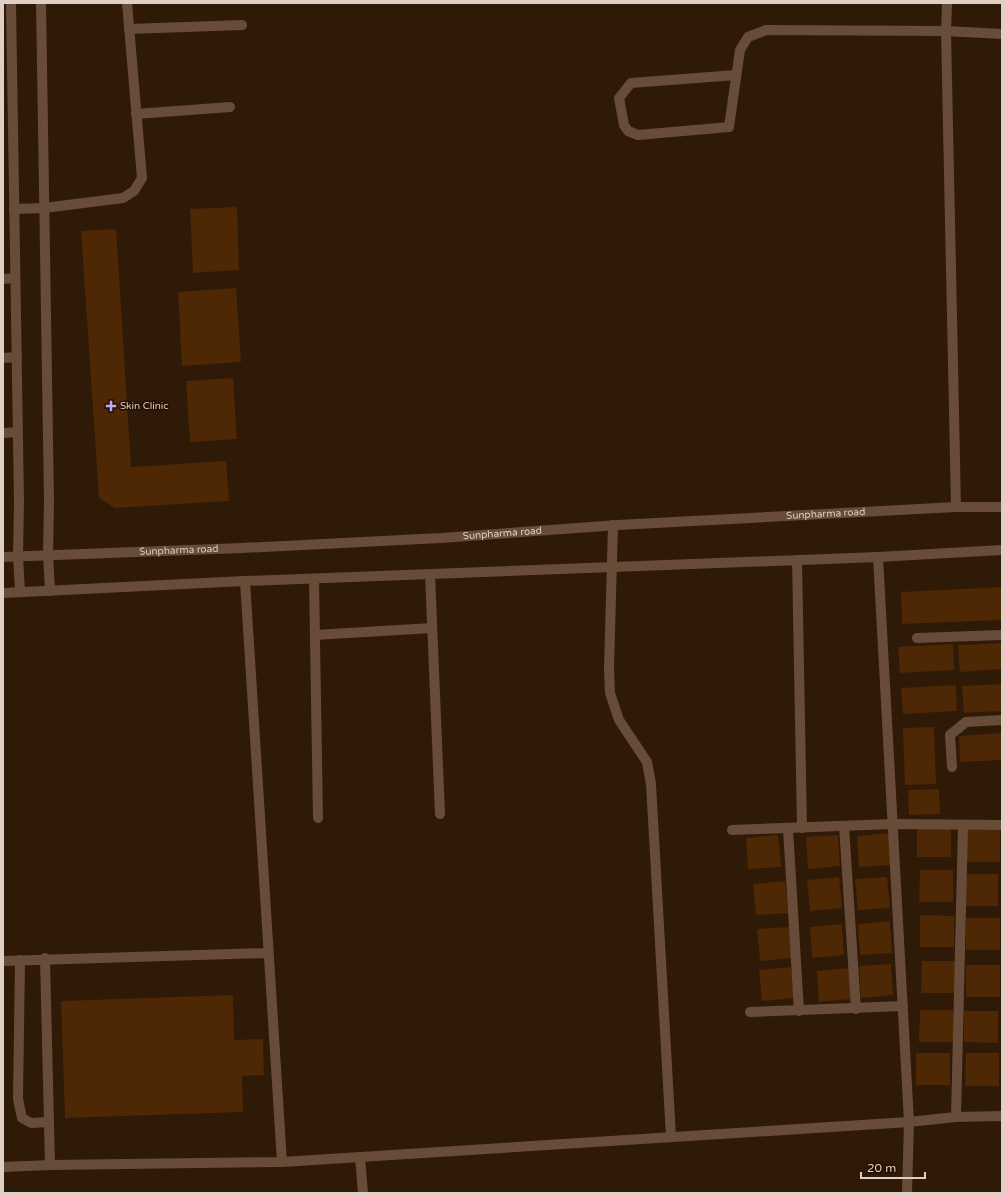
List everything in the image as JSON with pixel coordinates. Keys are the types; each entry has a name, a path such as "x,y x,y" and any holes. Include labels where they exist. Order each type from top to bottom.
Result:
{"street":[{"path":"11,3 8,87 14,209 18,432 18,556 20,592"},
{"path":"41,3 49,501 48,555 50,591"},
{"path":"14,209 44,208 123,198 134,191 142,178 127,3"},
{"path":"948,3 946,31 956,507"},
{"path":"129,29 242,25"},
{"path":"736,76 631,83 619,98 624,125 628,131 638,135 729,127 740,50 748,37 766,30 946,31 1002,34"},
{"path":"136,114 230,107"},
{"path":"3,279 15,278"},
{"path":"3,358 17,357"},
{"path":"3,433 18,432"},
{"name":"Sunpharma road","path":"3,557 250,548 441,538 613,525 956,507 1002,507"},
{"path":"613,525 609,668 610,693 619,720 647,762 651,784 671,1137"},
{"path":"3,593 245,581 878,557 1002,550"},
{"path":"878,557 909,1122 907,1193"},
{"path":"797,560 802,828"},
{"path":"430,574 440,814"},
{"path":"314,579 318,818"},
{"path":"245,581 282,1162"},
{"path":"315,635 432,628"},
{"path":"917,638 1002,635"},
{"path":"952,767 950,735 966,722 1002,720"},
{"path":"732,830 892,824 1002,825"},
{"path":"956,1117 963,825"},
{"path":"844,826 856,1009"},
{"path":"788,828 799,1011"},
{"path":"3,960 268,953"},
{"path":"45,958 50,1165"},
{"path":"20,960 18,1099 22,1118 31,1123 49,1122"},
{"path":"750,1012 902,1006"},
{"path":"3,1167 282,1162 909,1122 956,1117 1002,1116"},
{"path":"360,1157 363,1193"}],"building":[{"path":"237,207 239,270 193,273 190,209"},
{"path":"116,229 131,467 226,461 229,501 115,508 99,498 81,231"},
{"path":"236,288 241,362 182,366 178,292"},
{"path":"233,378 237,439 190,442 186,381"},
{"path":"1002,587 1002,620 902,624 901,592"},
{"path":"1002,643 1002,669 960,672 958,645"},
{"path":"953,644 954,670 900,673 898,647"},
{"path":"1002,684 1002,711 964,713 962,686"},
{"path":"956,685 957,711 903,714 901,688"},
{"path":"934,727 936,784 905,785 903,728"},
{"path":"1002,733 1002,760 960,762 959,736"},
{"path":"939,789 940,814 909,815 908,790"},
{"path":"917,825 951,826 951,857 917,857"},
{"path":"967,830 1000,830 1000,862 966,862"},
{"path":"889,833 891,865 859,867 857,836"},
{"path":"778,835 781,867 748,869 746,838"},
{"path":"838,835 840,866 808,869 806,837"},
{"path":"920,870 953,870 953,902 919,902"},
{"path":"965,874 998,874 998,906 964,906"},
{"path":"839,877 842,908 810,911 807,880"},
{"path":"887,877 890,908 858,910 855,879"},
{"path":"785,881 788,913 756,915 753,884"},
{"path":"920,915 954,916 954,947 920,947"},
{"path":"966,918 1000,918 1000,950 966,950"},
{"path":"890,921 892,953 860,955 858,924"},
{"path":"842,924 844,955 812,958 810,927"},
{"path":"789,927 792,958 760,961 757,929"},
{"path":"922,961 955,961 955,993 921,993"},
{"path":"891,964 893,995 861,998 859,966"},
{"path":"966,965 1000,965 1000,997 966,997"},
{"path":"791,967 794,998 762,1001 759,970"},
{"path":"849,968 851,999 819,1002 817,971"},
{"path":"233,995 234,1040 263,1039 264,1075 242,1076 243,1112 65,1118 61,1001"},
{"path":"920,1010 953,1010 953,1042 919,1042"},
{"path":"964,1011 998,1011 998,1043 964,1042"},
{"path":"916,1053 950,1053 950,1085 916,1085"},
{"path":"966,1053 999,1053 999,1086 965,1086"}],"place":[{"name":"Skin Clinic","path":"111,406"}]}
